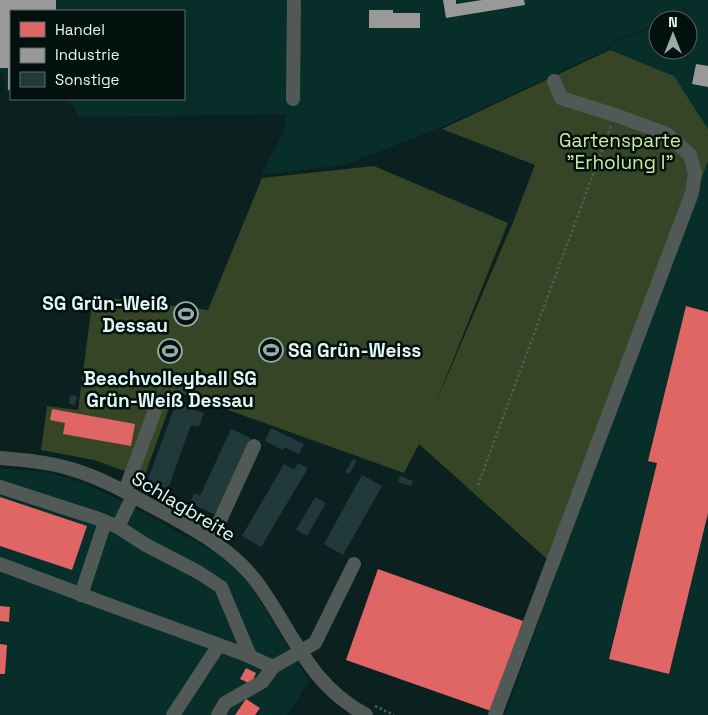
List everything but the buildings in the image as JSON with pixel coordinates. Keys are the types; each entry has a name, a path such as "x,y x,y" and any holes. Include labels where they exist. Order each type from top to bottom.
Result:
{"street":[{"path":"293,99 294,0"},
{"path":"495,715 692,193 695,173 690,155 667,134 561,98 554,81"},
{"path":"80,595 112,525 129,494 158,402"},
{"path":"211,540 254,446"},
{"name":"Schlagbreite","path":"0,458 34,461 69,469 101,480 211,540 238,561 254,579 299,652 316,675 330,690 366,715"},
{"path":"0,487 112,525 198,572 221,587 250,656"},
{"path":"0,564 250,656 274,667"},
{"path":"218,715 225,703 262,682 274,667 314,643 354,564"},
{"path":"173,715 219,645"}],"path":[{"path":"478,485 615,115"}],"shaded area":[{"path":"0,0 699,0 680,10 648,10 648,27 611,42 609,49 442,127 344,165 261,175 284,131 286,114 80,117 69,100 185,100 185,10 10,10 10,91 6,91 3,72 0,72"},
{"path":"701,0 708,0 708,129 674,76 610,50 611,43 648,28 648,60 698,60 698,10 682,10"},
{"path":"708,161 708,715 505,715 558,569"},
{"path":"0,468 51,473 84,483 122,501 223,557 250,585 309,681 287,715 0,715"}],"green space":[{"name":"Gartensparte \"Erholung I\"","path":"610,50 674,76 708,129 708,161 558,569 419,444 404,473 175,391 144,478 94,460 41,450 47,406 78,410 93,296 208,310 262,178 374,166 508,223 434,407 513,222 535,165 442,129"}],"place":[{"name":"SG Grün-Weiß Dessau","path":"186,314"},
{"name":"SG Grün-Weiss","path":"271,350"},
{"name":"Beachvolleyball SG Grün-Weiß Dessau","path":"170,351"}]}
